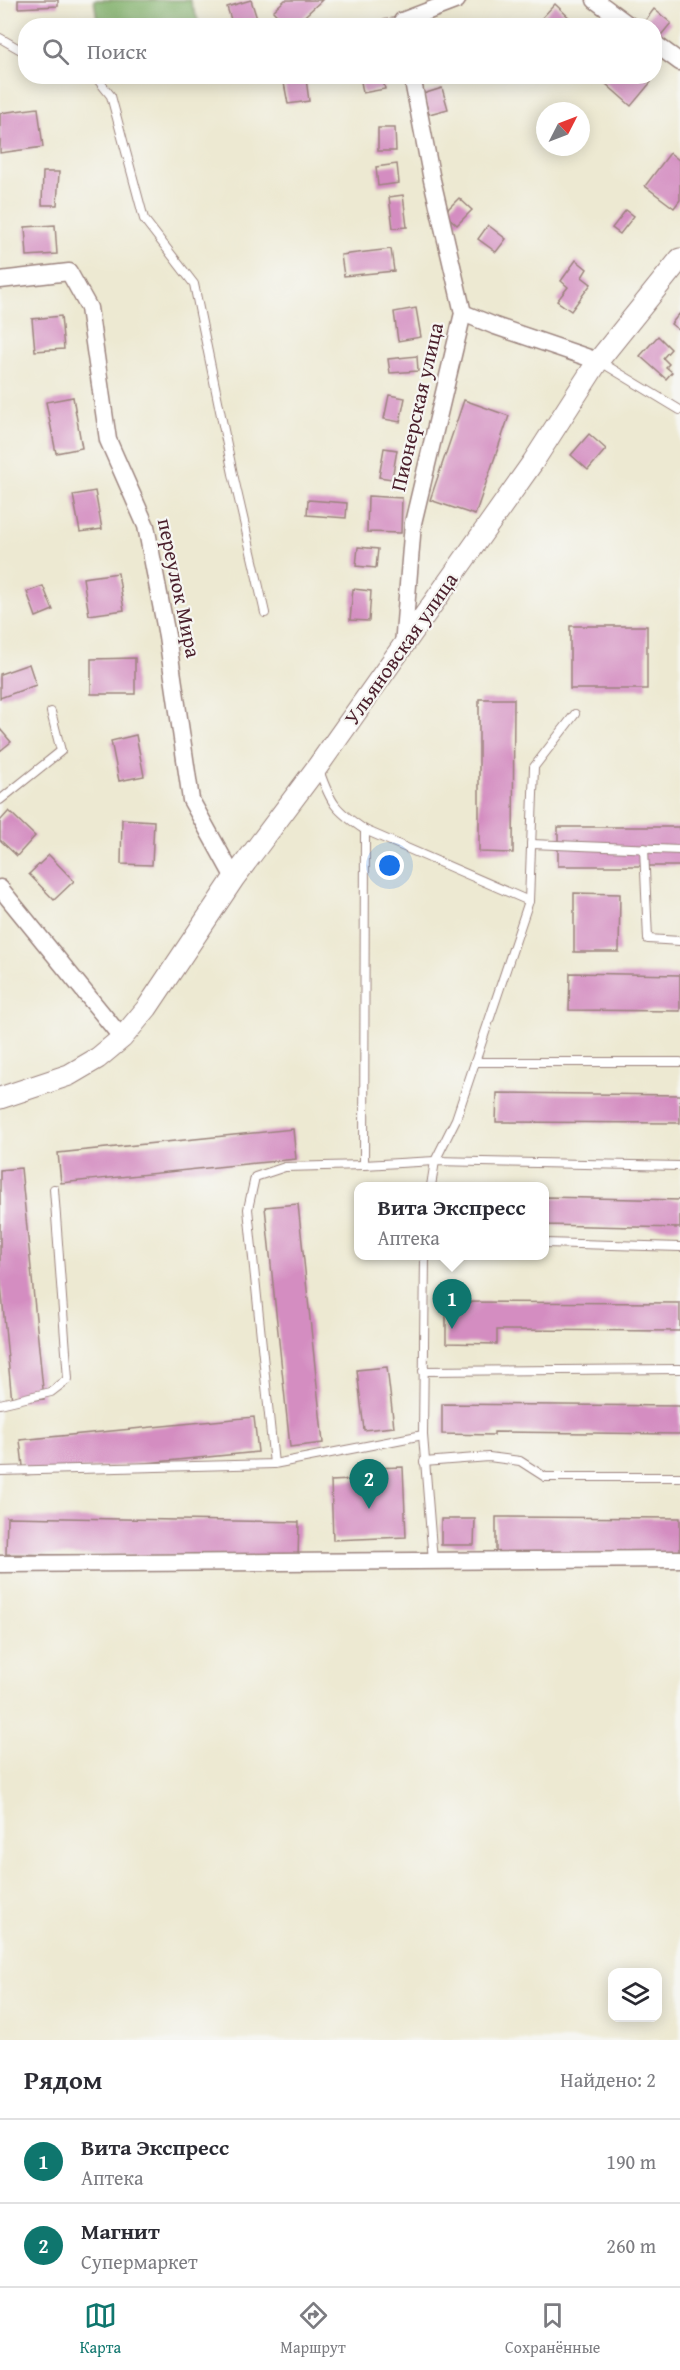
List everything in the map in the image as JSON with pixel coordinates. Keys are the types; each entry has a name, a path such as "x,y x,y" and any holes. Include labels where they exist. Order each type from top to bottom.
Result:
{"street":[{"path":"414,18 457,0"},
{"path":"595,0 619,18"},
{"path":"662,49 680,62"},
{"name":"Пионерская улица","path":"403,646 413,523 463,313 432,180 414,84"},
{"name":"Ульяновская улица","path":"0,1098 69,1076 98,1058 122,1038 147,1008 234,878 318,766 533,462 598,361 680,259"},
{"name":"переулок Мира","path":"0,280 69,272 89,308 108,440 146,526 168,636 191,800 234,878"},
{"path":"463,313 598,361"},
{"path":"0,888 122,1038"},
{"path":"0,1564 680,1559"}],"lane":[{"path":"0,38 18,48"},
{"path":"101,84 111,96 144,219 194,284 233,474 265,613"},
{"path":"598,361 680,410"},
{"path":"0,800 61,751 51,712"},
{"path":"431,1182 435,1161 456,1119 529,901 534,767 574,714"},
{"path":"318,766 328,795 342,814 365,830 529,901"},
{"path":"364,1165 365,830"},
{"path":"531,844 680,850"},
{"path":"644,848 648,939 680,941"},
{"path":"475,1062 680,1062"},
{"path":"274,1464 248,1209 255,1177 285,1167 435,1161 680,1166"},
{"path":"0,1404 51,1392 68,1379 54,1189"},
{"path":"549,1243 680,1247"},
{"path":"425,1260 423,1435 433,1561"},
{"path":"423,1371 680,1369"},
{"path":"0,1471 274,1464 423,1435"},
{"path":"424,1462 489,1457 519,1461 545,1477 680,1477"}],"green space":[{"path":"94,0 190,0 197,18 97,18"}],"building":[{"path":"18,0 58,0 58,6 18,8"},
{"path":"251,0 257,18 230,18 227,7"},
{"path":"285,0 322,0 303,18 280,18 273,11"},
{"path":"555,4 570,18 542,18"},
{"path":"654,9 671,23 662,34 662,18 647,18"},
{"path":"284,84 307,84 309,101 288,104"},
{"path":"361,84 384,84 385,89 363,93"},
{"path":"606,84 649,84 631,106"},
{"path":"442,88 448,109 429,114 423,94"},
{"path":"38,108 43,147 0,153 0,113"},
{"path":"378,128 395,128 396,151 378,151"},
{"path":"670,153 680,161 680,200 674,208 645,186"},
{"path":"397,164 399,183 378,186 376,167"},
{"path":"43,172 59,172 57,205 42,205"},
{"path":"403,195 407,227 393,228 389,197"},
{"path":"459,198 472,210 457,225 444,213"},
{"path":"626,210 634,216 620,234 612,228"},
{"path":"55,225 57,254 27,256 25,227"},
{"path":"488,225 506,239 496,252 478,239"},
{"path":"391,249 394,271 344,276 341,255"},
{"path":"576,260 587,269 582,277 591,284 571,311 557,301 568,287 561,281"},
{"path":"416,308 421,337 398,341 394,312"},
{"path":"680,313 680,331 671,324"},
{"path":"61,316 64,349 35,351 32,319"},
{"path":"658,336 671,349 663,358 669,364 666,367 672,372 666,379 640,356"},
{"path":"417,356 418,371 390,373 388,359"},
{"path":"389,395 405,398 400,422 384,419"},
{"path":"73,397 82,448 56,453 46,402"},
{"path":"464,400 509,416 475,515 430,500"},
{"path":"589,434 606,449 588,470 571,455"},
{"path":"384,448 397,450 392,479 379,477"},
{"path":"95,491 102,529 80,532 73,495"},
{"path":"368,496 402,498 401,533 367,532"},
{"path":"308,500 347,503 346,518 307,515"},
{"path":"358,547 378,549 376,568 356,566"},
{"path":"118,573 124,610 89,615 83,578"},
{"path":"43,586 53,610 36,617 27,592"},
{"path":"353,589 371,591 369,621 350,620"},
{"path":"570,626 647,626 647,689 570,689"},
{"path":"135,658 135,694 91,694 91,659"},
{"path":"29,664 36,685 0,698 0,674"},
{"path":"479,699 514,699 513,853 479,852"},
{"path":"0,729 11,742 0,751"},
{"path":"136,735 144,776 119,781 111,741"},
{"path":"9,811 35,836 17,856 0,840 0,821"},
{"path":"122,819 154,821 152,865 121,864"},
{"path":"558,827 680,827 680,866 558,866"},
{"path":"49,855 74,881 54,900 29,874"},
{"path":"574,893 620,894 619,952 574,952"},
{"path":"570,973 680,975 680,1011 569,1010"},
{"path":"497,1093 680,1095 680,1123 496,1122"},
{"path":"293,1129 296,1159 61,1183 58,1153"},
{"path":"21,1168 44,1399 12,1402 0,1274 0,1170"},
{"path":"549,1197 680,1200 680,1228 549,1225"},
{"path":"298,1204 323,1443 290,1447 265,1207"},
{"path":"446,1302 680,1303 680,1331 497,1330 497,1344 446,1343"},
{"path":"387,1367 394,1427 364,1430 357,1370"},
{"path":"442,1404 680,1406 680,1434 494,1432 494,1435 442,1434"},
{"path":"254,1417 258,1452 24,1475 20,1440"},
{"path":"403,1467 406,1537 333,1540 331,1481 371,1479 371,1468"},
{"path":"7,1517 299,1522 298,1559 6,1554"},
{"path":"496,1517 680,1518 680,1555 496,1554"},
{"path":"441,1519 475,1519 474,1545 441,1545"}],"place":[{"name":"Вита Экспресс","path":"452,1329"},
{"name":"Магнит","path":"369,1509"}]}
